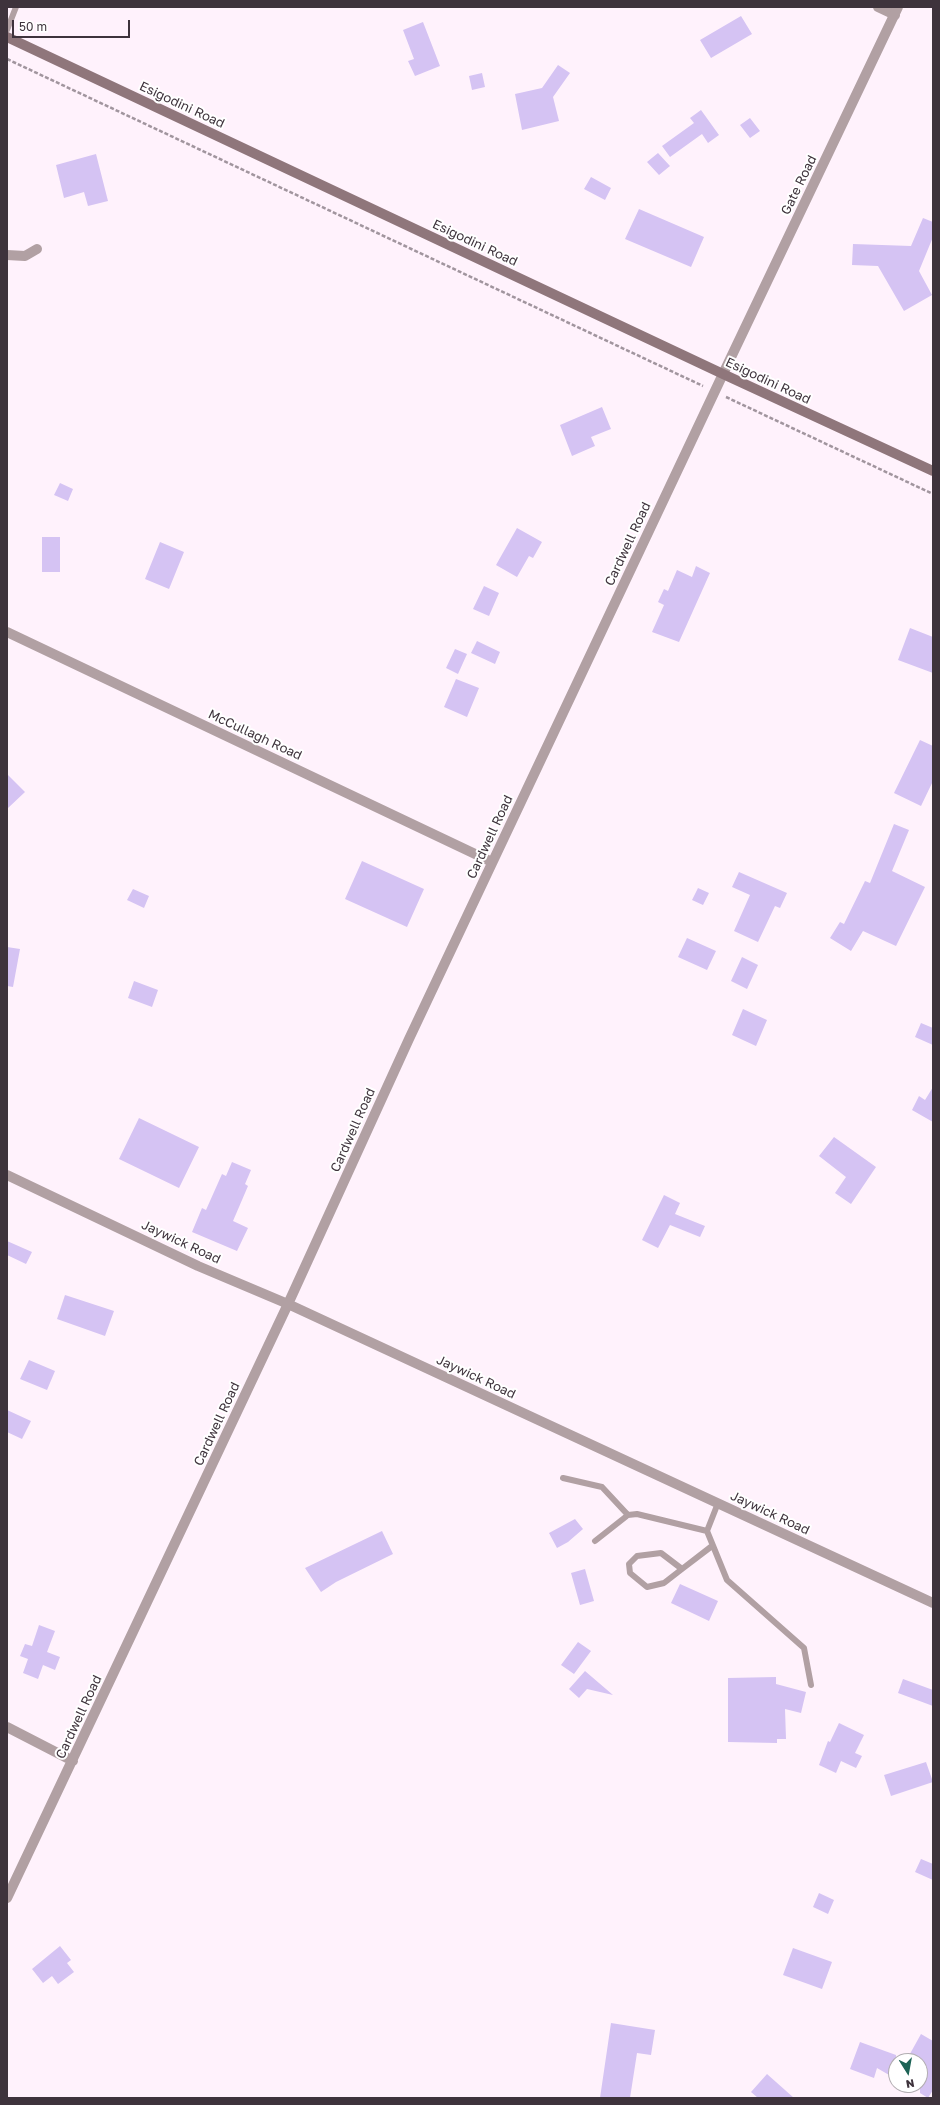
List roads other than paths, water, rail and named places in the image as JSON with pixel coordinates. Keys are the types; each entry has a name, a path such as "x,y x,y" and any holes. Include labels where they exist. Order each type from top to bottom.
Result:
{"main road":[{"name":"Esigodini Road","path":"7,37 723,374 933,470"}],"street":[{"path":"878,7 896,11"},
{"name":"Gate Road","path":"723,374 896,11"},
{"path":"7,255 25,256 37,249"},
{"name":"Cardwell Road","path":"7,1898 288,1304 492,862 723,374"},
{"name":"McCullagh Road","path":"7,632 492,862"},
{"name":"Jaywick Road","path":"7,1175 198,1266 288,1304 933,1603"},
{"path":"7,1727 73,1760"}],"lane":[{"path":"7,30 16,7"},
{"path":"563,1478 602,1487 628,1515"},
{"path":"718,1503 707,1531 727,1580 804,1648 811,1685"},
{"path":"595,1541 628,1515 637,1514 707,1531"},
{"path":"682,1569 661,1553 637,1556 629,1564 630,1573 647,1587 664,1582 682,1569 712,1546"}]}
